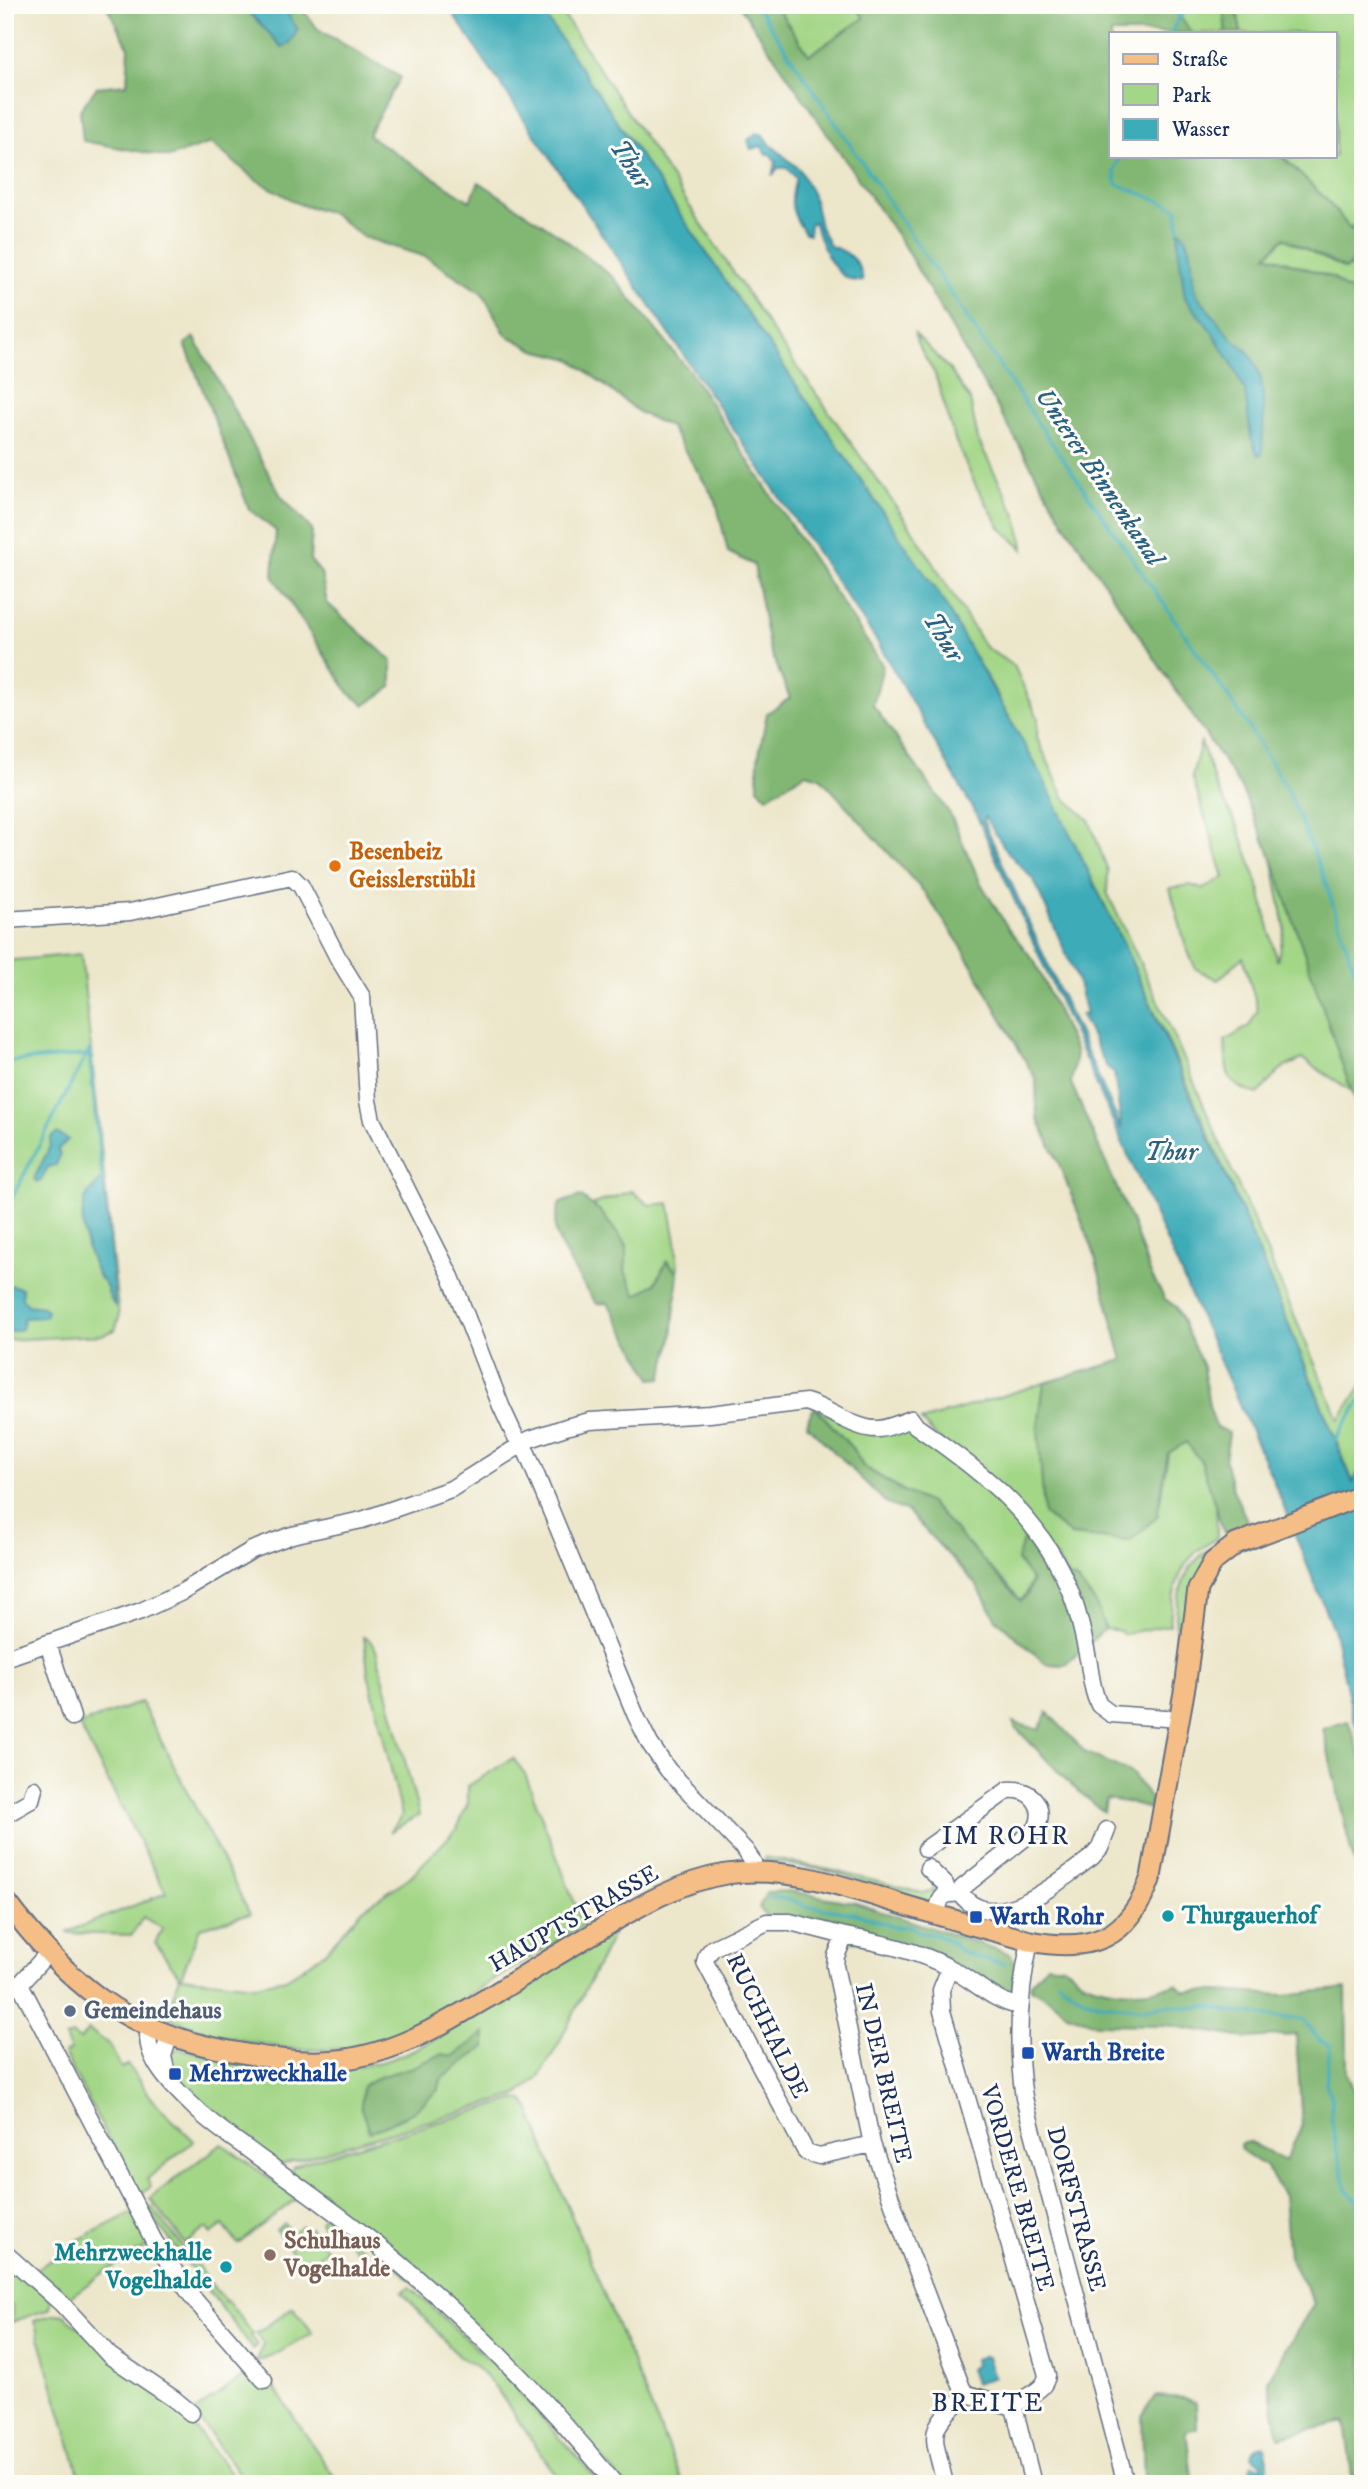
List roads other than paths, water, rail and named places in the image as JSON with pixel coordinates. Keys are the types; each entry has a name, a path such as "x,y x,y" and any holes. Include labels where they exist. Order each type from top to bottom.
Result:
{"main road":[{"path":"1179,1719 1198,1589 1206,1570 1219,1555 1236,1544 1363,1496"},
{"name":"HAUPTSTRASSE","path":"5,1900 54,1959 93,1996 160,2029 231,2051 310,2062 338,2060 390,2049 414,2039 619,1918 656,1898 708,1878 753,1871 798,1875 1030,1941 1065,1945 1092,1942 1109,1935 1131,1916 1151,1877 1179,1719"}],"street":[{"path":"5,920 130,912 292,877 307,895 338,958 362,997 368,1101 372,1120 451,1276 501,1406 514,1434 527,1452 636,1716 650,1744 674,1778 745,1850 753,1862 753,1871"},
{"path":"5,1658 141,1611 252,1550 292,1535 362,1520 451,1489 521,1444 540,1435 590,1421 710,1414 796,1402 822,1406 871,1429 911,1419 916,1426 969,1462 998,1487 1024,1515 1068,1585 1075,1603 1099,1705 1111,1714 1179,1719"},
{"path":"48,1644 72,1717"},
{"path":"5,1815 31,1800 34,1789"},
{"path":"926,1849 1008,1790 1025,1791 1037,1800 1041,1816 1036,1829 962,1888 940,1900 936,1915"},
{"path":"928,1868 974,1906 1003,1909 1028,1902 1092,1857 1100,1848 1107,1829"},
{"name":"RUCHHALDE","path":"845,1936 790,1922 767,1922 713,1948 705,1962 806,2152 819,2156 872,2144"},
{"name":"IN DER BREITE","path":"967,2395 958,2379 872,2144 835,1966 836,1956 845,1936 923,1955 950,1968 1000,2000 1019,2006"},
{"name":"DORFSTRASSE","path":"1030,1941 1019,2006 1019,2061 1029,2119 1126,2484"},
{"path":"54,1959 20,1984 154,2241 193,2298 264,2380"},
{"name":"VORDERE BREITE","path":"950,1968 941,1990 942,2011 1047,2375 1042,2387 1018,2401 1014,2407"},
{"path":"160,2029 148,2038 152,2054 169,2079 208,2119 364,2234 415,2277 506,2362 615,2484"},
{"path":"5,2253 62,2304 110,2356 191,2413"},
{"path":"945,2484 936,2445 936,2427 945,2414 967,2395 1014,2407 1033,2484"}],"water":[{"path":"242,5 282,5 298,30 289,44 282,47"},
{"name":"Thur","path":"447,5 538,5 942,599 1042,776 1128,954 1247,1224 1353,1483 1363,1462 1363,1745 1354,1720 1334,1632 1273,1480 976,814 878,643","holes":["985,817 1008,853 1034,880 1077,979 1086,1014 1081,1015 1106,1066 1114,1073 1122,1130 983,820"]},
{"path":"756,133 764,135 770,144 799,169 813,195 820,227 830,246 852,258 863,281 844,276 830,261 814,222 810,224 809,234 805,233 792,207 796,178 787,168 778,168 772,176 776,162 770,154 765,154 762,146 751,149 748,140"},
{"path":"1179,229 1191,251 1197,294 1231,337 1246,350 1259,373 1264,413 1262,454 1258,455 1251,438 1245,391 1231,362 1210,329 1185,298 1178,246"},
{"path":"57,1133 68,1140 58,1149 60,1156 56,1165 48,1167 42,1179 37,1182 34,1179 50,1146 51,1137"},
{"path":"100,1180 104,1182 115,1306 92,1261 83,1225 85,1199"},
{"path":"5,1284 22,1288 22,1298 28,1305 44,1307 47,1311 45,1317 24,1318 21,1329 5,1334"},
{"path":"987,2357 994,2377 975,2384 970,2369 975,2365 974,2359"},
{"path":"1264,2446 1268,2470 1266,2478 1259,2482 1252,2480 1249,2472 1252,2464 1262,2467 1262,2463 1252,2456 1256,2449"}],"waterway":[{"name":"Unterer Binnenkanal","path":"756,5 1043,430 1245,721 1288,791 1323,875 1363,995"},
{"path":"1172,32 1179,18 1192,5"},
{"path":"1119,158 1114,171 1117,184 1177,208 1179,229"},
{"path":"89,1050 102,1180"},
{"path":"5,1211 89,1050"},
{"path":"5,1062 86,1055"},
{"name":"Unterer Binnenkanal","path":"1333,1443 1363,1397"},
{"path":"769,1897 857,1914 894,1927 910,1926 921,1933 934,1934 973,1956 1005,1964"},
{"path":"1058,1981 1084,1999 1101,2004 1145,2009 1169,2005 1188,2008 1207,2006 1233,2012 1304,2020 1320,2041 1330,2046 1326,2085 1332,2100 1331,2116 1337,2152 1347,2190 1358,2202 1363,2220"}],"place":[{"name":"Besenbeiz Geisslerstübli","path":"335,866"},
{"name":"Thurgauerhof","path":"1168,1916"},
{"name":"Warth Rohr","path":"976,1917"},
{"name":"Gemeindehaus","path":"70,2011"},
{"name":"Warth Breite","path":"1028,2053"},
{"name":"Mehrzweckhalle","path":"175,2074"},
{"name":"Schulhaus Vogelhalde","path":"270,2255"},
{"name":"Mehrzweckhalle Vogelhalde","path":"226,2267"}],"district":[{"name":"IM ROHR","path":"1006,1836"},
{"name":"BREITE","path":"988,2403"}]}
